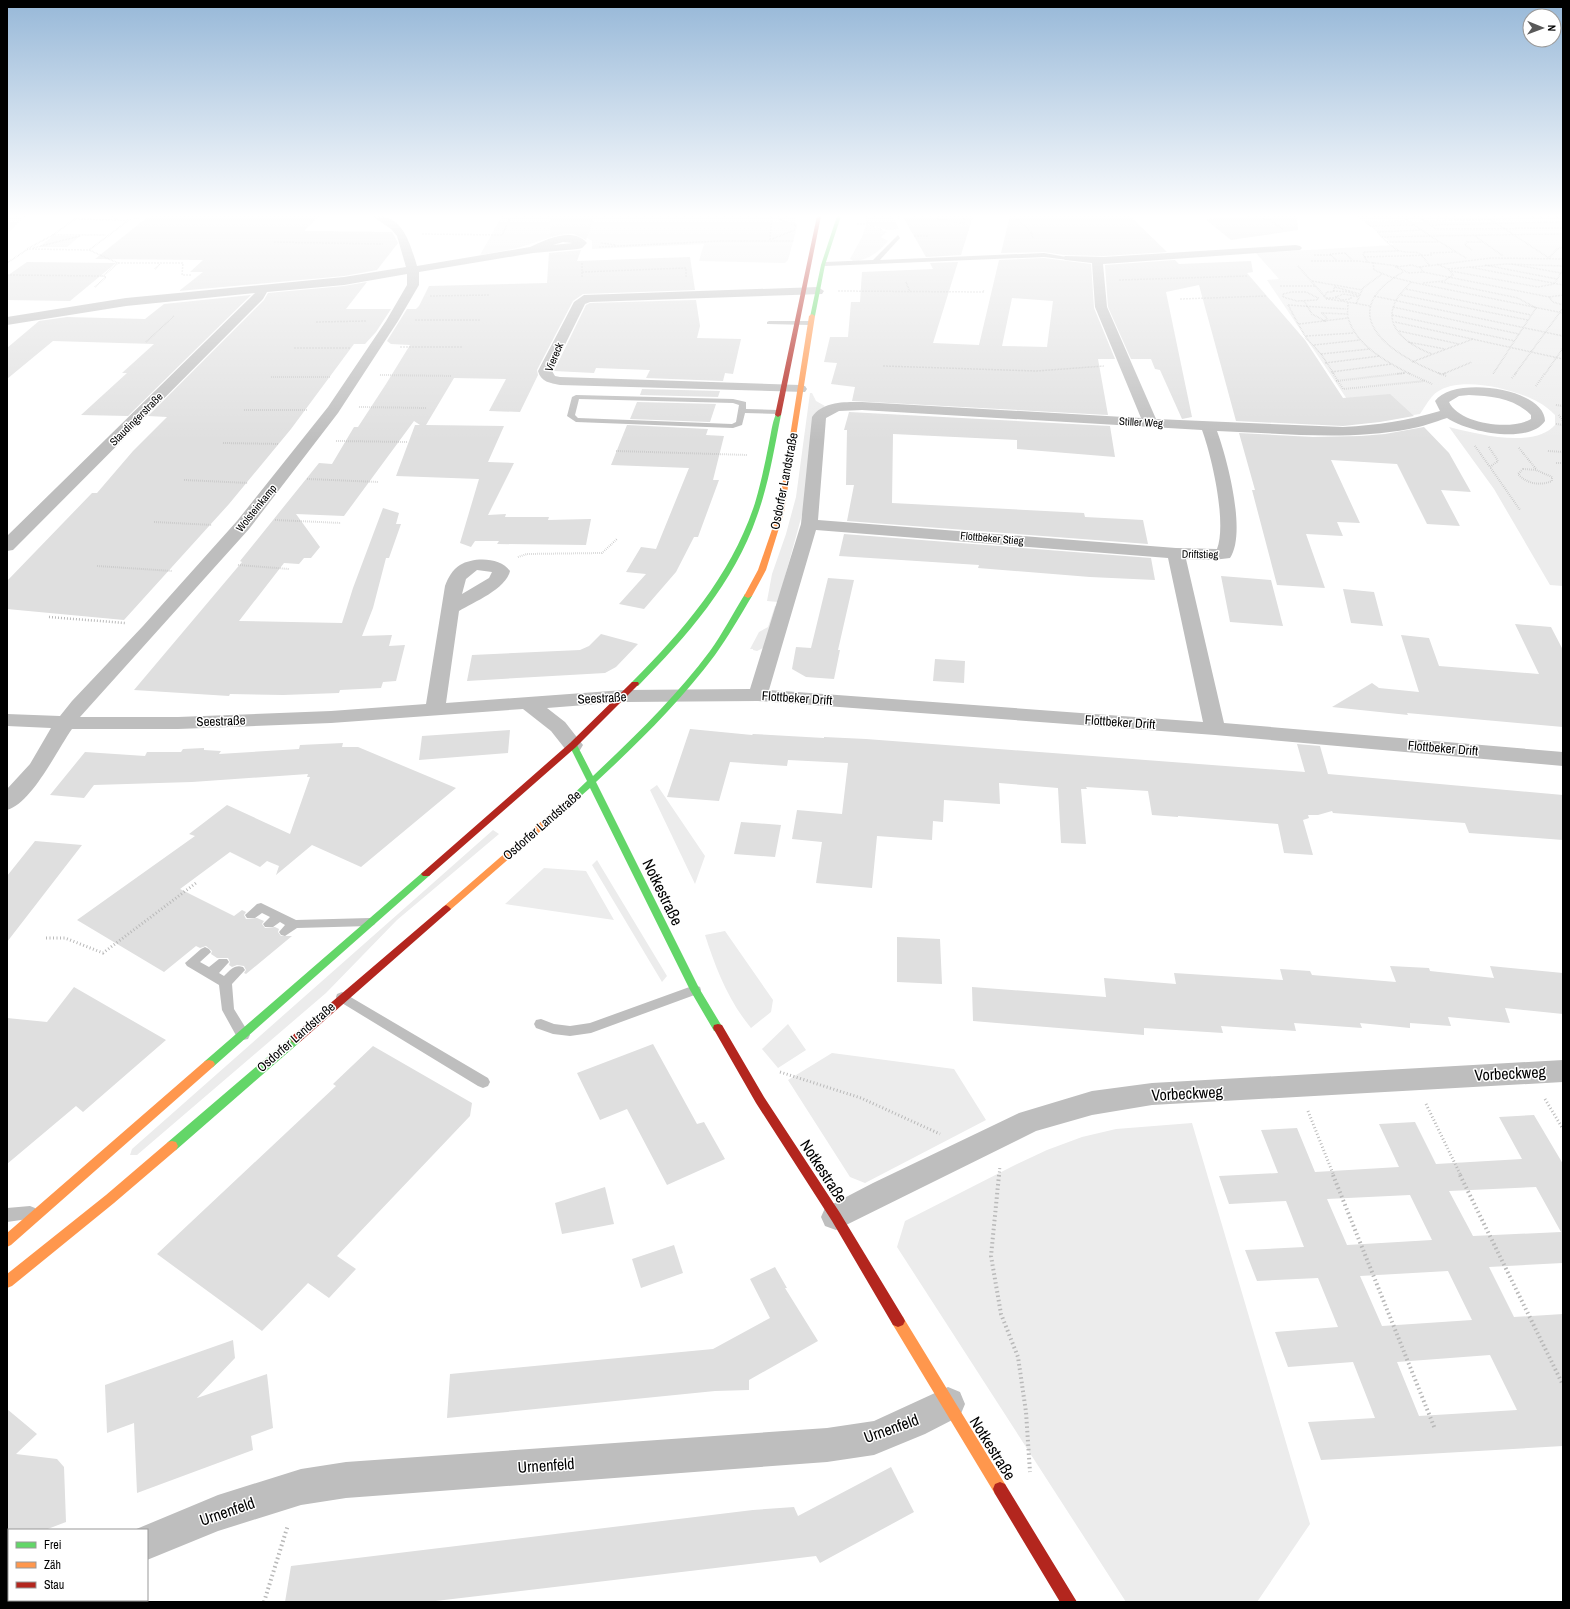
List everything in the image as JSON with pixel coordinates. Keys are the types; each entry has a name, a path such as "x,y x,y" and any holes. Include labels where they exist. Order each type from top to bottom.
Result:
{"main road":[{"name":"Osdorfer Landstraße","path":"7,1241 41,1213 573,745 624,696 666,652 701,611 732,565 749,529 764,483 802,291"},
{"name":"Osdorfer Landstraße","path":"7,1282 110,1199 342,997 512,852 592,781 677,695 723,637 741,609 762,569 777,527 783,498 810,323 818,291"},
{"name":"Notkestraße","path":"573,745 695,990 760,1100 836,1217 1069,1602"}],"street":[{"path":"7,321 126,302 250,291"},
{"name":"Staudingerstraße","path":"7,546 260,296 262,291"},
{"name":"Wolsteinkamp","path":"7,803 39,767 54,739 79,705 150,630 243,525 307,445 357,377 409,291"},
{"name":"Viereck","path":"800,291 719,295 685,294 596,297 583,300 580,302 545,371 546,375 550,379 560,381 800,389"},
{"path":"1099,291 1101,307 1128,367 1150,422"},
{"path":"1476,391 1500,395 1524,403 1538,414 1538,421 1531,426 1506,430 1473,424 1448,413 1443,407 1442,401 1447,396 1455,393 1476,391"},
{"name":"Stiller Weg","path":"833,408 862,406 1208,426 1343,431 1374,430 1409,425 1448,413"},
{"name":"Osdorfer Landstraße","path":"758,695 809,524 819,417 824,412 833,408"},
{"name":"Driftstieg","path":"1208,426 1212,437 1228,512 1228,548 1224,554 1213,555 1176,553 1215,729"},
{"name":"Flottbeker Stieg","path":"809,524 1176,553"},
{"path":"435,709 451,608"},
{"name":"Seestraße","path":"7,720 65,723 178,723 323,717 624,696 677,695"},
{"name":"Flottbeker Drift","path":"677,695 758,695 1215,729 1563,759"},
{"path":"527,703 556,722 565,732 573,745"},
{"name":"Vorbeckweg","path":"836,1217 883,1192 1029,1121 1092,1103 1152,1094 1297,1087 1563,1070"},
{"name":"Urnenfeld","path":"148,1542 218,1513 301,1487 346,1480 828,1445 874,1438 913,1422 948,1404"}],"lane":[{"path":"769,323 810,323"},
{"path":"644,399 651,384"},
{"path":"576,397 733,401 743,404 742,411 739,423 733,426 576,420 571,416 576,397"},
{"path":"742,411 778,412"},
{"path":"251,915 261,907 294,924 372,922"},
{"path":"269,924 279,916"},
{"path":"284,932 294,924"},
{"path":"205,952 191,963 225,982"},
{"path":"210,973 223,962"},
{"path":"225,982 239,970"},
{"path":"225,982 228,1010 243,1035"},
{"path":"541,1024 552,1029 570,1031 591,1028 695,990"},
{"path":"342,997 483,1082"},
{"path":"7,1215 41,1213"}],"path":[{"path":"74,310 74,305 90,291"},
{"path":"839,291 939,293 984,291"},
{"path":"1320,291 1326,298 1347,301 1352,297"},
{"path":"1326,298 1327,292 1332,291"},
{"path":"1334,291 1349,292 1360,295"},
{"path":"1349,291 1360,295"},
{"path":"1356,304 1362,291"},
{"path":"1377,291 1370,306 1369,314 1374,328 1385,342 1412,362 1442,374 1476,391 1515,341 1536,308"},
{"path":"1404,291 1393,307 1392,315 1394,322 1408,342 1417,349 1432,354"},
{"path":"1415,291 1531,315"},
{"path":"1455,291 1563,314"},
{"path":"1485,291 1518,298 1536,308"},
{"path":"1520,291 1549,297 1563,295"},
{"path":"1318,298 1312,293 1288,292 1283,294 1283,297 1287,299 1304,301 1317,300 1318,298 1336,298 1356,304 1370,306"},
{"path":"427,296 490,295"},
{"path":"1336,298 1335,297 1339,295 1352,297 1360,295"},
{"path":"1401,295 1528,320"},
{"path":"146,342 190,301 192,296"},
{"path":"1180,299 1266,296"},
{"path":"1374,296 1563,336"},
{"path":"1549,297 1553,302 1563,305"},
{"path":"1304,301 1310,313 1325,321"},
{"path":"1346,309 1288,305 1306,338 1314,344 1336,381 1343,389 1425,381 1406,373 1370,349 1360,340 1348,318 1346,309 1347,301"},
{"path":"1393,307 1519,334"},
{"path":"1500,395 1563,308"},
{"path":"1325,321 1327,318 1322,313 1347,314"},
{"path":"1392,315 1515,341"},
{"path":"1299,324 1348,318"},
{"path":"414,320 481,320"},
{"path":"316,322 368,321"},
{"path":"1394,322 1563,359"},
{"path":"1399,331 1459,344"},
{"path":"1306,336 1355,333"},
{"path":"1412,362 1473,339"},
{"path":"1314,344 1360,340"},
{"path":"1408,342 1447,349"},
{"path":"399,347 462,347"},
{"path":"294,348 350,348"},
{"path":"1321,354 1370,349"},
{"path":"1524,403 1563,349"},
{"path":"1325,362 1380,356"},
{"path":"1442,374 1472,362"},
{"path":"1331,372 1392,364"},
{"path":"883,366 1036,371 1100,366 1128,367"},
{"path":"1336,381 1406,373"},
{"path":"378,375 452,376"},
{"path":"271,377 331,377"},
{"path":"356,407 427,408"},
{"path":"244,410 307,410"},
{"path":"1473,424 1498,461 1490,467"},
{"path":"1483,438 1469,438 1520,510"},
{"path":"332,440 407,442"},
{"path":"223,443 283,444"},
{"path":"627,453 616,451 671,454 752,455"},
{"path":"1548,451 1563,452"},
{"path":"1556,463 1563,463"},
{"path":"1523,470 1543,472 1552,477 1552,481 1540,484 1524,480 1518,474 1523,470"},
{"path":"304,478 378,482"},
{"path":"184,480 251,483"},
{"path":"272,520 340,523"},
{"path":"154,522 216,525"},
{"path":"513,560 527,554 602,553 617,539"},
{"path":"235,565 289,569"},
{"path":"97,566 175,571"},
{"path":"49,617 126,623"},
{"path":"46,938 65,938 103,953 196,883"},
{"path":"780,1072 861,1098 938,1133 969,1150"},
{"path":"1530,1072 1563,1129"},
{"path":"1413,1079 1563,1385"},
{"path":"1297,1087 1435,1429"},
{"path":"1000,1166 991,1256 1001,1314 1018,1357 1026,1412 1030,1472"},
{"path":"264,1602 301,1487"}],"shaded area":[{"path":"1274,291 1563,291 1563,586 1550,585 1494,489 1449,427 1505,438 1534,436 1546,432 1555,425 1555,415 1547,408 1528,397 1502,389 1473,384 1459,385 1447,387 1434,394 1420,414 1363,423"},
{"path":"810,393 812,393 816,401 825,406 815,414 803,511 778,602 767,601 772,574 786,534 796,497"},
{"path":"775,606 778,606 765,647 757,651 750,649 759,632 768,627"},
{"path":"657,785 705,856 695,884 650,790"},
{"path":"493,830 499,834 397,920 326,993 137,1155 130,1155 132,1149"},
{"path":"597,860 667,976 662,982 592,865"},
{"path":"544,868 586,871 614,920 505,904"},
{"path":"725,931 773,1000 771,1012 751,1028 729,995 705,935"},
{"path":"788,1024 806,1050 778,1068 762,1049"},
{"path":"832,1053 954,1069 986,1120 865,1183 850,1177 788,1080"},
{"path":"1192,1123 1310,1524 1257,1602 1126,1602 897,1247 905,1221 1047,1150 1082,1137 1116,1129"}],"building":[{"path":"7,291 82,291 70,301 7,300"},
{"path":"289,291 360,291 346,309 391,309 376,332 365,344 354,344 291,429 229,504 124,620 7,609 7,581 92,493 97,493 133,451 167,417 148,416 264,300 268,293"},
{"path":"426,291 665,291 583,294 573,301 537,370 538,375 520,412 489,411 506,379 454,378 426,425 504,426 488,462 514,463 488,515 506,514 505,517 549,517 548,520 591,519 586,545 497,544 499,541 475,541 471,547 460,543 479,479 396,476 415,425 420,425 414,421 344,516 296,514 320,547 311,558 304,558 299,564 284,563 239,621 342,623 353,588 383,508 399,513 396,524 401,524 389,558 386,558 373,608 362,636 392,635 389,646 405,645 396,681 383,682 381,688 340,690 339,693 283,695 230,694 229,696 134,690 242,562 240,561 319,463 332,464 354,427 358,427 410,345 391,344 387,341 407,309 416,309"},
{"path":"861,291 949,291 933,343 979,345 992,291 1093,291 1094,308 1115,359 1098,359 1108,415 852,401 855,387 831,384 837,363 824,362 830,337 848,337 851,302 860,302","holes":["1012,298 1053,301 1047,347 1002,346"]},
{"path":"1107,291 1170,291 1166,292 1192,417 1182,419 1160,370 1155,369 1151,359 1131,359 1108,307"},
{"path":"1201,291 1263,291 1305,340 1343,398 1390,394 1414,416 1343,426 1236,421"},
{"path":"251,295 128,416 81,415 127,373 122,373 154,344 53,341 7,379 7,348 39,321 67,317 145,319 164,304"},
{"path":"696,300 700,326 697,338 741,339 733,374 725,373 723,381 646,378 650,370 596,368 594,373 554,371 586,305 590,303"},
{"path":"642,389 720,391 718,397 640,395"},
{"path":"637,402 716,404 710,422 630,419"},
{"path":"849,412 1110,426 1115,457 1017,449 1017,440 893,434 892,503 1084,513 1085,517 1143,520 1148,544 847,521 854,485 846,485 847,430 844,430"},
{"path":"627,425 708,429 706,435 724,436 713,480 719,480 698,537 694,537 676,572 644,609 619,604 646,574 626,572 641,547 656,549 689,468 611,465"},
{"path":"1424,427 1449,453 1471,492 1441,490 1460,526 1427,524 1397,464 1331,460 1360,523 1337,522 1343,536 1306,534 1325,588 1277,585 1252,490 1255,490 1239,433 1313,437 1361,436 1385,434"},
{"path":"844,534 1151,558 1155,580 1090,577 978,568 979,565 839,556"},
{"path":"1221,576 1271,580 1283,626 1230,622"},
{"path":"828,578 854,580 838,650 840,650 834,679 806,677 792,669 796,647 811,648"},
{"path":"1343,589 1374,592 1383,626 1351,623"},
{"path":"1515,624 1551,627 1563,650 1563,727 1407,713 1408,715 1332,707 1372,683 1379,688 1419,692 1401,635 1429,638 1439,666 1539,674"},
{"path":"601,634 638,644 616,667 605,673 467,681 472,655 580,650 589,646"},
{"path":"935,659 965,661 964,683 933,681"},
{"path":"690,729 752,735 866,739 1305,772 1297,744 1320,746 1328,774 1563,795 1563,840 1469,833 1465,823 1333,813 1332,811 1318,815 1308,815 1309,818 1303,820 1313,855 1284,853 1278,824 1152,815 1148,791 1086,787 1087,789 1081,789 1086,844 1061,843 1058,788 999,783 1000,804 944,800 943,822 933,821 932,840 877,836 872,888 816,883 822,842 792,839 797,810 842,814 848,763 788,760 787,766 730,762 719,801 667,797"},
{"path":"510,730 508,753 419,760 422,736"},
{"path":"343,743 342,747 358,747 456,788 361,867 312,845 276,875 279,866 267,861 260,867 230,852 180,889 234,916 242,910 246,912 244,915 246,919 257,918 264,921 262,924 265,928 275,927 279,929 278,932 281,936 292,936 246,974 244,973 246,970 244,966 237,965 232,967 229,965 230,962 228,958 217,958 211,954 212,951 206,946 200,948 196,946 164,972 77,920 195,836 189,834 227,805 290,834 310,777 307,777 308,774 192,782 94,785 84,798 50,795 85,752 145,756 147,752 181,752 183,749 204,748 204,750 221,751 219,754 299,749 300,745"},
{"path":"741,822 781,825 775,857 734,854"},
{"path":"35,841 82,845 7,942 7,876"},
{"path":"897,937 940,939 942,984 897,982"},
{"path":"1390,966 1429,968 1430,971 1494,978 1490,966 1563,973 1563,1014 1505,1008 1510,1023 1448,1017 1451,1026 1410,1023 1410,1028 1360,1023 1362,1028 1294,1023 1296,1031 1221,1026 1223,1033 1144,1028 1144,1035 973,1021 972,987 1106,997 1104,978 1176,984 1174,973 1283,980 1280,969 1310,971 1312,975 1396,982"},
{"path":"74,987 166,1040 83,1112 76,1106 7,1164 7,1018 47,1022"},
{"path":"653,1044 697,1124 704,1122 725,1159 667,1185 627,1109 600,1120 577,1073"},
{"path":"373,1046 472,1103 470,1116 337,1256 356,1269 329,1298 308,1283 262,1331 157,1254 336,1086 333,1084"},
{"path":"1534,1115 1563,1164 1563,1263 1489,1267 1514,1317 1563,1314 1563,1446 1321,1460 1308,1422 1375,1418 1353,1362 1288,1367 1275,1332 1338,1327 1318,1278 1257,1281 1245,1250 1304,1247 1286,1201 1229,1204 1219,1176 1278,1173 1261,1130 1297,1128 1315,1172 1399,1167 1379,1124 1415,1122 1436,1164 1522,1159 1499,1117","holes":["1536,1187 1561,1232 1473,1236 1449,1191","1410,1195 1432,1240 1347,1245 1327,1199","1448,1271 1472,1320 1382,1326 1360,1276","1490,1355 1517,1410 1419,1416 1397,1362"]},
{"path":"605,1187 614,1224 562,1234 555,1203"},
{"path":"674,1245 683,1273 641,1288 632,1259"},
{"path":"775,1267 787,1288 785,1288 818,1341 749,1380 749,1390 715,1391 447,1418 450,1374 713,1349 770,1318 750,1279"},
{"path":"233,1340 235,1358 197,1398 267,1374 273,1428 251,1436 253,1450 137,1493 134,1423 107,1433 105,1385"},
{"path":"7,1409 37,1434 16,1454 57,1459 64,1467 66,1522 48,1529 7,1530"},
{"path":"891,1467 914,1512 820,1563 816,1556 427,1602 285,1602 291,1566 753,1510 794,1507 798,1516"}],"traffic: fast":[{"path":"812,316 817,291"},
{"path":"635,684 685,631 700,612 714,593 739,551 759,501 778,415"},
{"path":"570,801 620,755 691,681 731,626 748,596"},
{"path":"573,745 695,990 718,1028"},
{"path":"209,1064 426,874"},
{"path":"172,1146 296,1039"}],"traffic: slow":[{"path":"748,596 762,570 781,512 812,316"},
{"path":"446,909 570,801"},
{"path":"7,1241 209,1064"},
{"path":"7,1282 110,1199 172,1146"},
{"path":"898,1321 1000,1489"}],"traffic: jam":[{"path":"778,415 804,291"},
{"path":"426,874 573,745 635,684"},
{"path":"296,1039 446,909"},
{"path":"718,1028 760,1100 836,1217 898,1321"},
{"path":"1000,1489 1069,1602"}]}
